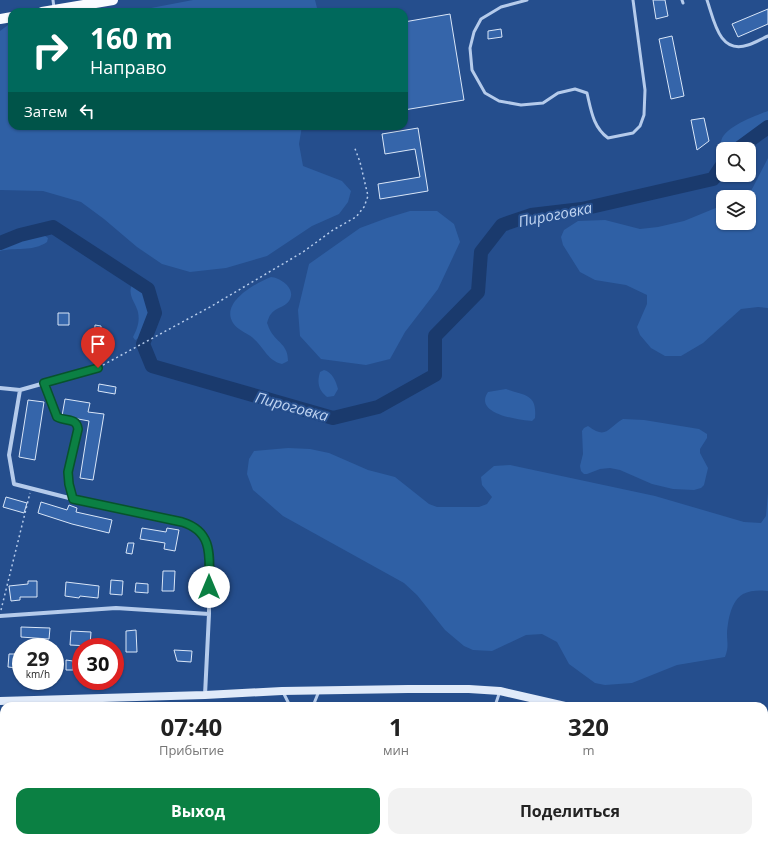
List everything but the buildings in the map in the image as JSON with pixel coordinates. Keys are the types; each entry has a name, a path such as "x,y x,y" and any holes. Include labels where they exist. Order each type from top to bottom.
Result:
{"main road":[{"path":"53,5 114,0"},
{"path":"43,702 282,691 408,688 469,689 500,692 546,702"},
{"path":"0,701 10,702"}],"street":[{"path":"0,388 20,390 98,368"},
{"path":"20,390 9,455 14,484 73,499 182,522 196,528 206,540 209,547 209,614 205,695"},
{"path":"0,616 116,608 209,614"}],"lane":[{"path":"527,0 501,7 481,19 474,32 470,48 472,70 484,93 499,101 521,105 543,103 558,93 575,89 588,93 594,122 600,133 608,138 633,133 640,126 644,115 645,90 633,0"},
{"path":"707,0 717,30 722,40 726,43 736,47 749,45 768,36"},
{"path":"44,383 57,417 74,421 77,425 78,429 68,472 69,484 73,499"},
{"path":"316,702 320,690"},
{"path":"282,691 288,702"},
{"path":"496,702 500,692"}],"path":[{"path":"98,368 210,307 303,252 333,230 356,218 364,208 368,196 360,162 354,146"},
{"path":"0,612 32,488"}],"shaded area":[{"path":"193,0 315,0 317,8 151,8"},
{"path":"8,25 8,130 301,130 299,144 303,166 342,181 351,191 348,202 339,214 312,226 267,256 226,268 190,272 162,264 137,247 81,202 43,191 0,190 0,31"},
{"path":"768,111 768,120 736,142 721,142 721,140 730,129"},
{"path":"768,158 768,308 758,307 741,309 703,343 681,356 665,356 651,348 640,335 637,327 647,304 647,295 626,285 595,280 580,272 563,245 561,237 564,230 578,221 605,220 640,229 658,227 684,221 716,208 716,230 756,230 756,190 752,190"},
{"path":"410,211 437,211 454,224 460,242 438,289 405,332 390,359 366,365 321,359 300,336 298,310 309,264 360,228"},
{"path":"42,234 48,238 47,242 42,245 30,248 0,251 0,247 30,235"},
{"path":"271,277 279,279 287,285 291,292 289,301 273,312 267,323 271,332 282,345 288,356 288,361 282,364 273,360 253,338 235,326 230,315 231,308 235,301 242,294"},
{"path":"132,285 145,295 148,305 148,317 145,329 139,338 135,340 133,337 138,325 139,316 131,296"},
{"path":"324,370 333,377 336,383 338,389 334,396 327,397 320,389 319,376 320,372"},
{"path":"506,389 529,397 532,400 535,410 535,418 532,421 508,417 492,411 487,406 485,400 488,392"},
{"path":"623,419 644,420 699,429 707,434 707,438 700,449 700,453 708,468 704,485 701,488 694,490 673,489 652,484 620,470 610,468 600,469 584,474 581,471 580,466 583,454 582,431 584,428 588,426 599,432 603,432 607,431"},
{"path":"288,448 310,449 329,453 368,470 395,477 429,504 437,507 479,507 487,504 492,497 482,485 481,477 494,466 510,465 655,496 744,522 761,523 766,516 768,493 768,591 759,590 749,592 743,594 736,601 728,622 725,657 677,665 632,683 605,685 595,683 569,664 557,642 542,634 526,635 492,651 473,650 464,646 445,630 417,595 404,583 283,516 253,490 247,474 249,459 254,451"}],"waterway":[{"name":"Пироговка","path":"748,142 768,127"},
{"name":"Пироговка","path":"0,243 20,235 53,227 148,289 155,313 143,344 152,366 333,418 378,407 435,375 435,336 478,292 481,252 502,225 531,215 582,209 713,179 716,174"}],"route":[{"path":"98,368 44,383 57,417 76,422 78,429 68,472 69,484 73,499 182,522 196,528 202,533 209,547 209,587"}]}
